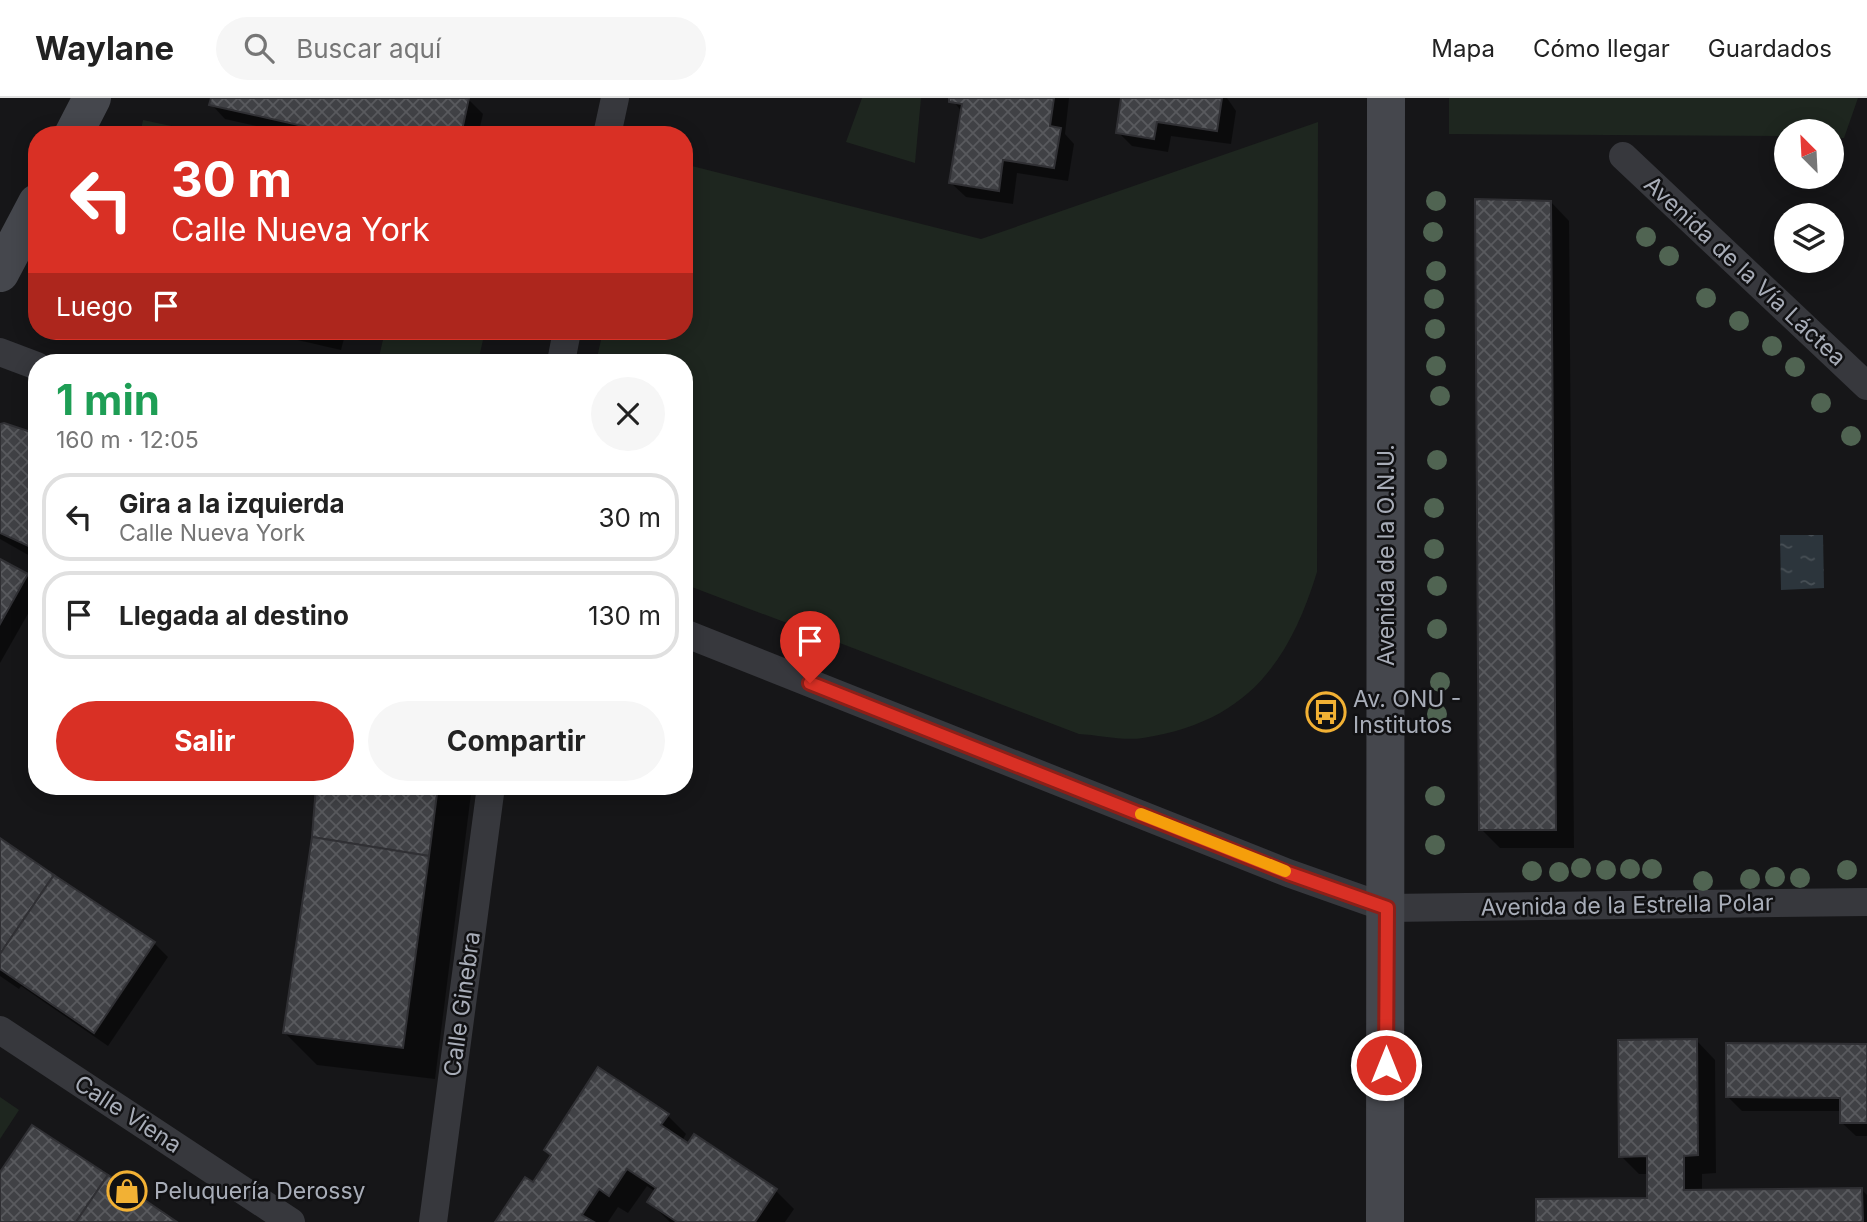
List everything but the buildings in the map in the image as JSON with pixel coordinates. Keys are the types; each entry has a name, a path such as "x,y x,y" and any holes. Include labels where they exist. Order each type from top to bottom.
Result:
{"street":[{"path":"78,126 92,98"},
{"path":"609,126 615,98"},
{"name":"Avenida de la O.N.U.","path":"1385,1222 1386,98"},
{"name":"Avenida de la Vía Láctea","path":"1623,156 1867,386"},
{"path":"0,273 28,220"},
{"path":"0,352 28,363"},
{"path":"693,637 1288,873 1387,908"},
{"name":"Calle Ginebra","path":"433,1222 490,795"},
{"name":"Avenida de la Estrella Polar","path":"1387,908 1867,902"},
{"name":"Calle Viena","path":"0,1030 291,1222"}],"shaded area":[{"path":"862,98 921,98 915,163 846,142"},
{"path":"1449,98 1858,98 1844,138 1844,119 1774,119 1774,136 1449,134"},
{"path":"143,120 171,126 142,126"},
{"path":"1318,122 1317,572 1292,635 1276,662 1257,684 1235,703 1209,719 1179,730 1135,739 1079,734 693,587 693,354 598,354 601,340 693,340 693,166 981,239"},
{"path":"383,340 483,340 480,354 380,354"},
{"path":"0,1097 19,1110 0,1139"}],"water":[{"path":"1780,535 1823,535 1824,588 1781,590"}],"slow traffic":[{"path":"1141,814 1285,871"}],"place":[{"name":"Av. ONU - Institutos","path":"1326,712"},
{"name":"Peluquería Derossy","path":"127,1191"}],"route":[{"path":"810,683 1288,873 1387,908 1386,1065"}]}
